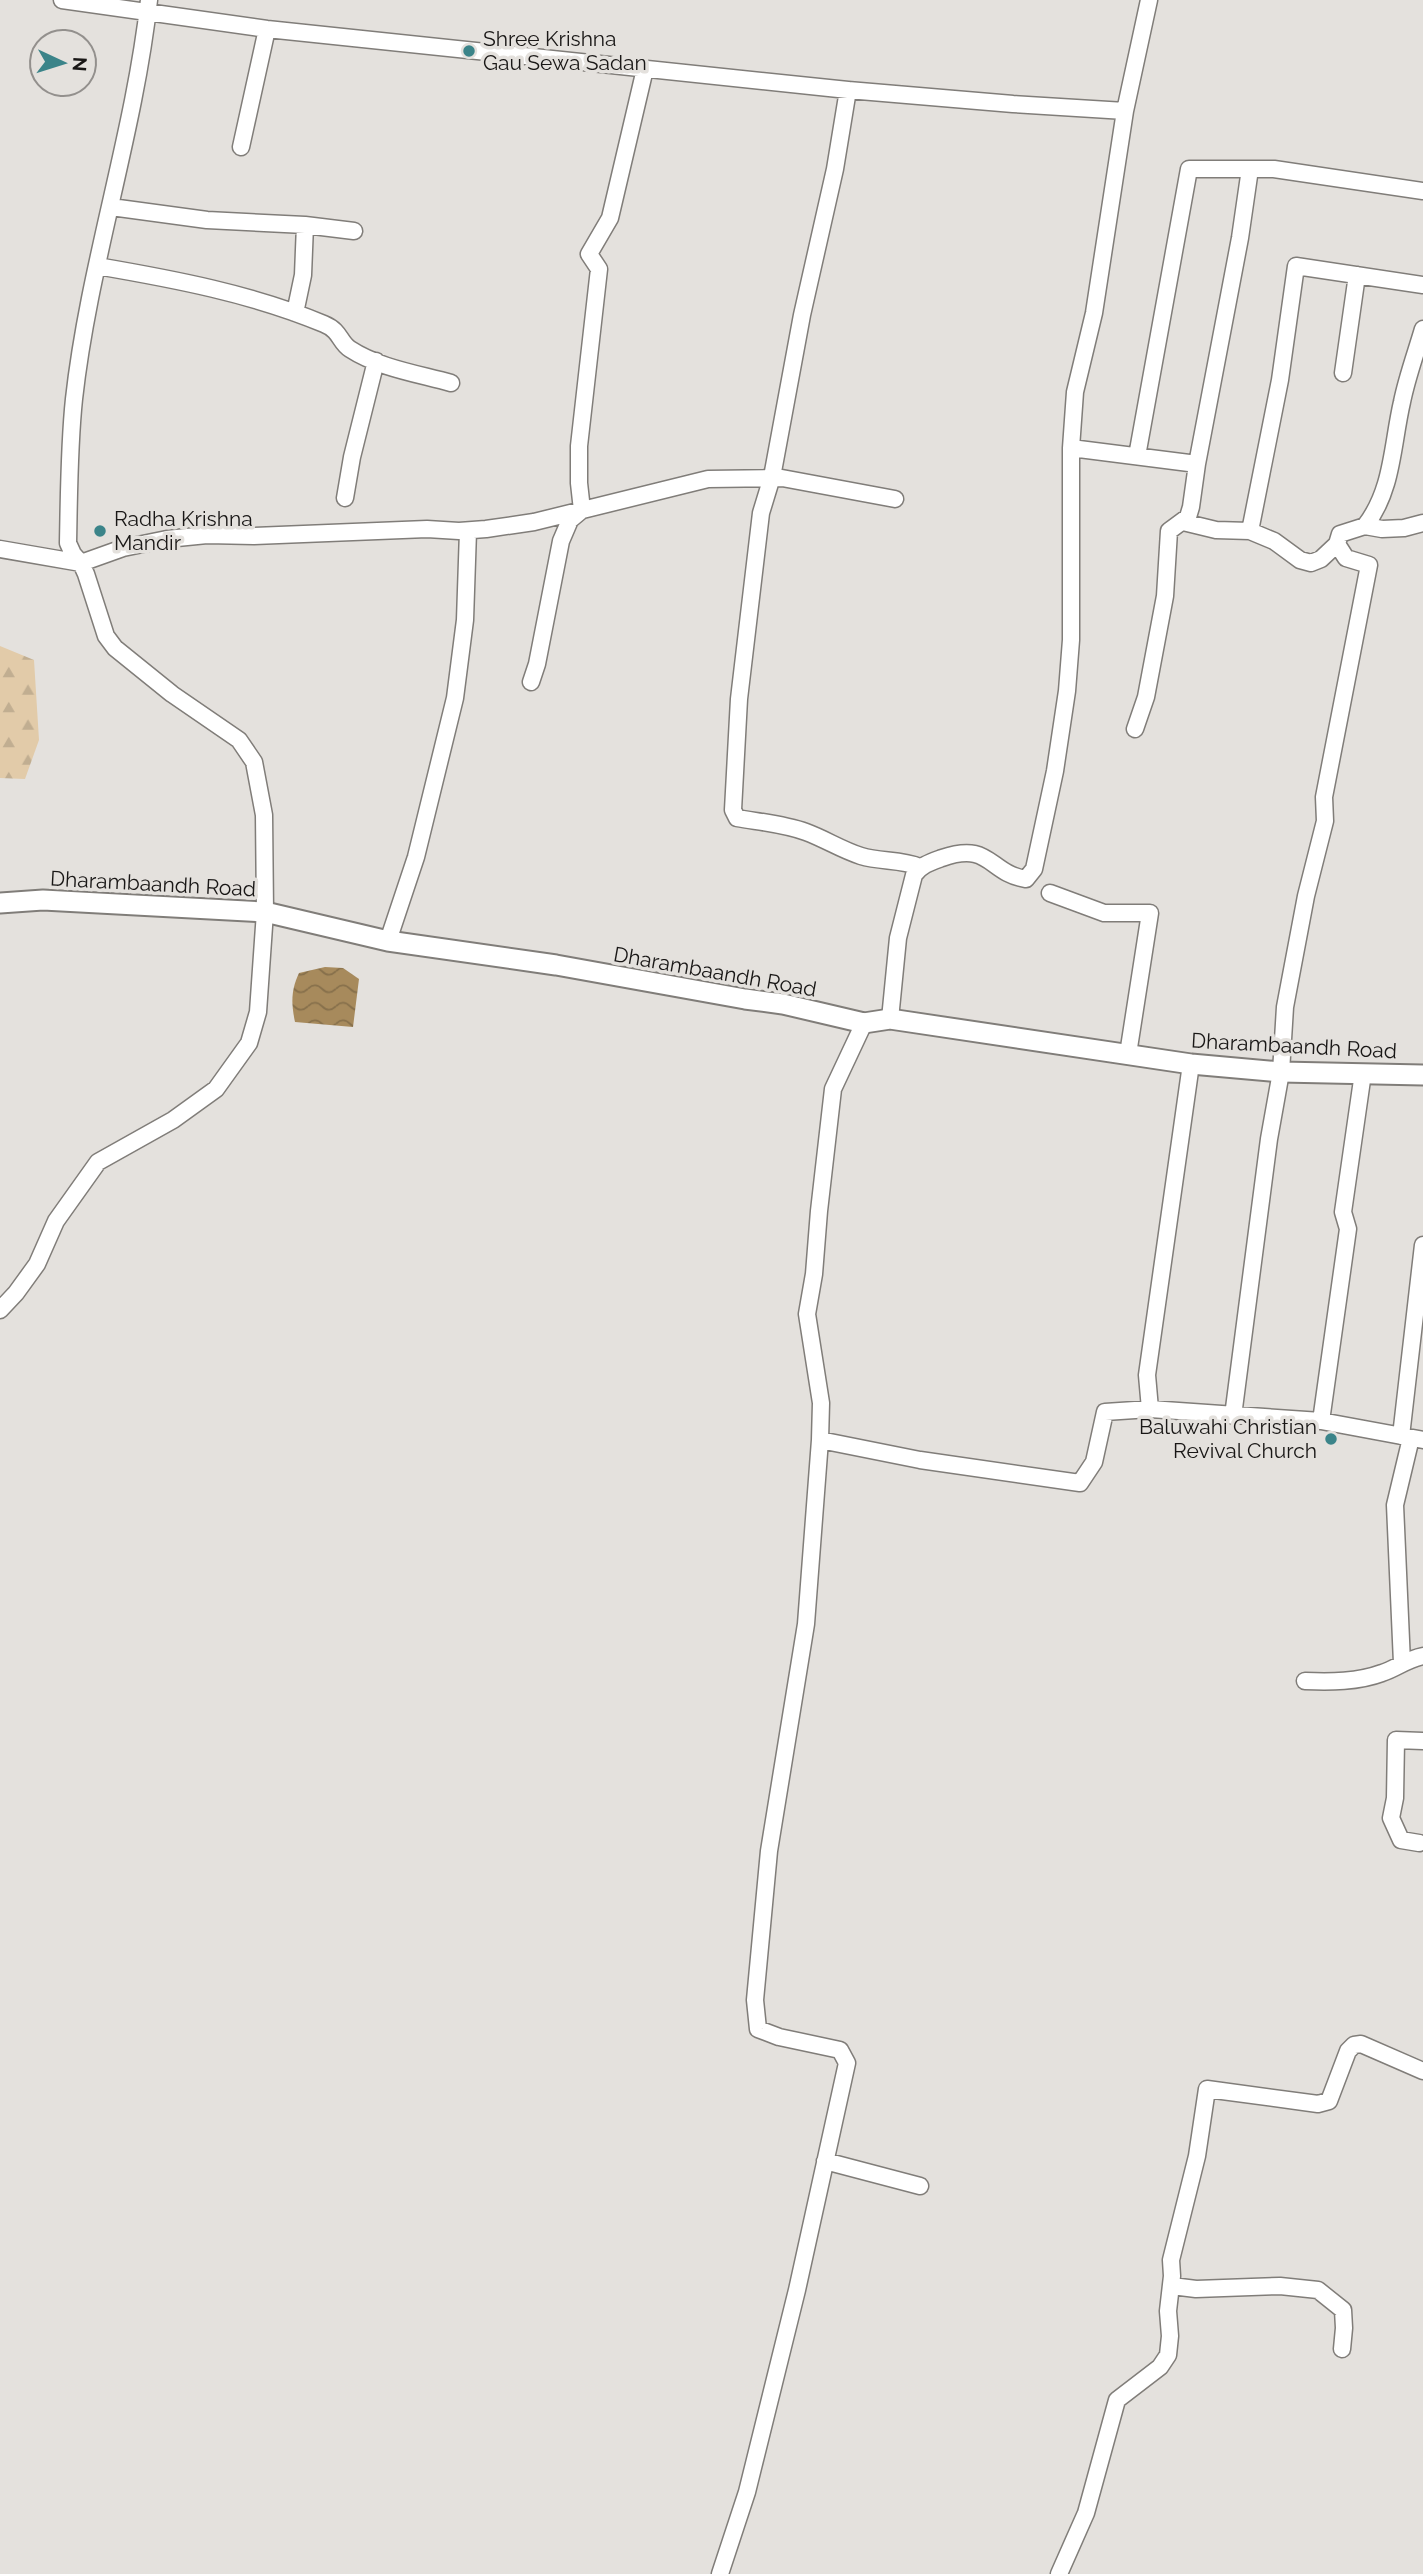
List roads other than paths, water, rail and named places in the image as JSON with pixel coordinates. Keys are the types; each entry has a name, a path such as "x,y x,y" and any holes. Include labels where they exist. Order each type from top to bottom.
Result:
{"main road":[{"name":"Dharambaandh Road","path":"0,903 43,901 265,912 388,940 556,965 783,1004 864,1023 890,1019 1191,1064 1281,1072 1423,1076"}],"street":[{"path":"62,0 148,7 267,29 645,69 848,90 1125,111"},
{"path":"890,1019 898,938 914,875 920,867 959,853 971,852 983,856 1017,878 1026,879 1034,869 1055,771 1067,691 1071,640 1075,393 1094,313 1125,111 1149,0"},
{"path":"0,1310 37,1264 56,1221 99,1162 173,1120 216,1089 249,1043 258,1012 265,912 264,815 254,762 239,740 172,694 115,648 106,636 81,562 68,543 74,400 97,266 132,111 148,7"},
{"path":"241,147 267,29"},
{"path":"582,510 579,446 599,270 589,254 610,218 645,69"},
{"path":"848,90 835,169 802,315 772,477 761,513 739,699 733,810 737,818 810,833 842,850 864,857 909,862 920,867"},
{"path":"1137,456 1189,169 1274,169 1423,191"},
{"path":"1135,729 1146,697 1165,596 1169,531 1188,517 1191,507 1250,169"},
{"path":"111,206 207,220 354,230"},
{"path":"295,313 303,275 305,225"},
{"path":"1250,531 1280,380 1296,265 1423,285"},
{"path":"97,266 151,276 295,313 327,325 336,331 351,350 376,361 451,383"},
{"path":"1343,373 1357,275"},
{"path":"1365,526 1376,513 1386,486 1402,402 1423,328"},
{"path":"345,498 352,457 376,361"},
{"path":"1072,449 1197,464"},
{"path":"0,549 81,562 123,548 167,539 207,535 254,536 427,529 468,531 534,522 708,480 772,477 895,499"},
{"path":"531,682 537,664 561,541 570,520 582,510"},
{"path":"1183,522 1216,530 1250,531 1274,541 1300,560 1311,563 1321,559 1337,544 1340,534 1365,526 1382,529 1404,528 1423,523"},
{"path":"388,940 416,856 455,698 464,620 468,531"},
{"path":"1233,1416 1269,1139 1281,1072 1285,1007 1306,896 1325,821 1324,797 1369,565 1346,558 1337,544"},
{"path":"1050,893 1104,913 1150,913 1128,1054"},
{"path":"720,2574 747,2492 797,2290 847,2063 840,2050 779,2037 758,2029 755,2000 769,1851 806,1624 820,1440 821,1403 807,1314 814,1274 818,1211 833,1089 864,1023"},
{"path":"1150,1409 1147,1375 1191,1064"},
{"path":"1321,1421 1348,1229 1343,1212 1363,1073"},
{"path":"1402,1663 1395,1505 1412,1438 1423,1245"},
{"path":"820,1440 920,1460 1080,1483 1094,1462 1105,1412 1150,1409 1321,1421 1412,1438"},
{"path":"1305,1681 1336,1682 1381,1674 1423,1656"},
{"path":"1419,1843 1401,1840 1391,1818 1395,1798 1396,1740 1423,1741"},
{"path":"1059,2574 1086,2513 1117,2400 1160,2367 1168,2355 1171,2260 1197,2157 1207,2089 1318,2104 1329,2101 1348,2052 1354,2045 1361,2044 1423,2071"},
{"path":"825,2161 920,2186"},
{"path":"1172,2286 1196,2289 1280,2286 1318,2290 1343,2310 1342,2349"}],"water":[{"path":"325,967 343,968 359,979 353,1027 295,1022 292,997 299,973"}],"place":[{"name":"Shree Krishna Gau Sewa Sadan","path":"469,51"},
{"name":"Radha Krishna Mandir","path":"100,531"},
{"name":"Baluwahi Christian Revival Church","path":"1331,1439"}]}
